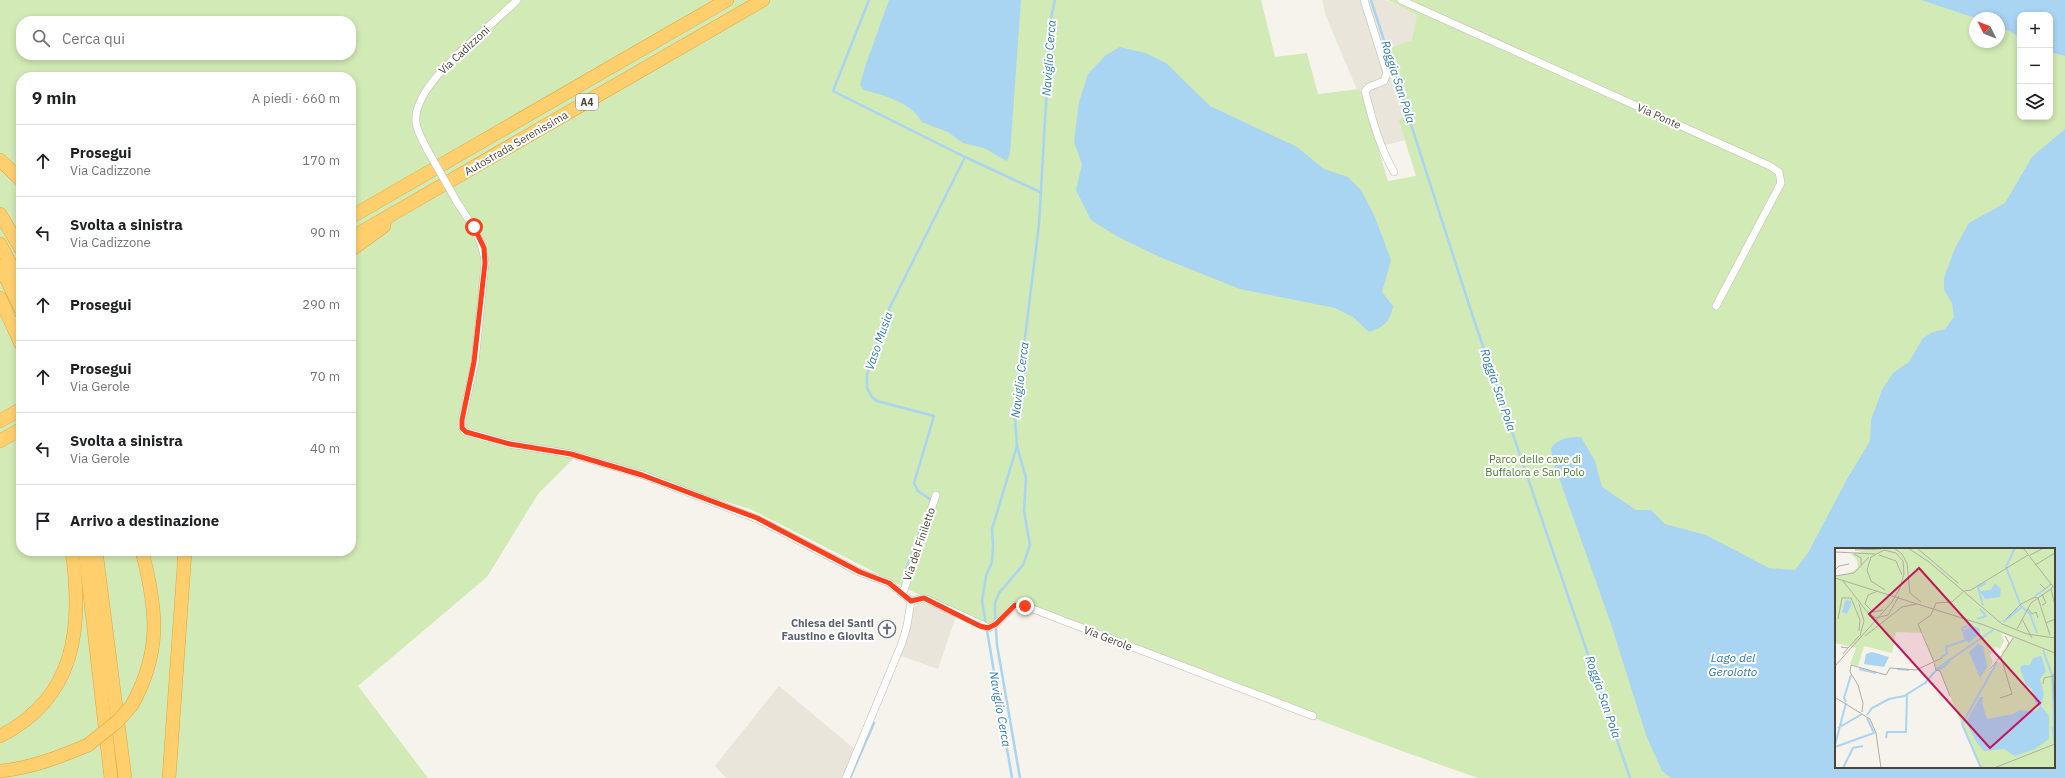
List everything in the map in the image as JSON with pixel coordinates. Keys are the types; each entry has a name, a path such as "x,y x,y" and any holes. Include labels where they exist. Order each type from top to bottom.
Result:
{"highway":[{"name":"Autostrada Serenissima","path":"356,214 727,0"},
{"name":"Autostrada Serenissima","path":"356,235 763,0"},
{"path":"0,160 16,175"},
{"path":"356,208 402,188"},
{"path":"356,246 378,231 411,203"},
{"path":"0,214 16,241"},
{"path":"0,244 16,274"},
{"path":"0,266 16,299"},
{"path":"0,298 16,333"},
{"path":"0,421 16,411"},
{"path":"0,441 16,432"},
{"path":"0,736 32,716 48,699 60,682 68,660 76,609 76,575 73,556"},
{"path":"86,556 111,778"},
{"path":"97,556 125,778"},
{"path":"0,771 43,763 88,744 118,721 132,705 143,686 153,650 154,615 152,590 143,556"},
{"path":"170,778 186,556"}],"street":[{"name":"Via Cadizzoni","path":"517,0 457,55 434,79 420,103 416,122 420,137 457,202 479,236 484,248 485,263 474,362 462,420 462,428 466,432 479,437 571,454 642,475 757,518 860,572 889,583 903,593"},
{"path":"1364,0 1387,73 1384,81 1369,87 1365,91 1374,128 1384,155 1394,172"},
{"name":"Via Ponte","path":"1401,0 1770,166 1778,172 1781,183 1716,306"},
{"name":"Via del Finiletto","path":"903,593 936,495"},
{"path":"846,778 902,643 907,626 911,601 903,593"},
{"name":"Via Gerole","path":"911,601 924,598 980,626 988,628 996,624 1015,605 1025,606 1313,716"}],"shaded area":[{"path":"1322,0 1386,0 1419,14 1406,140 1377,147 1360,97 1326,16"},
{"path":"920,601 956,616 938,669 898,655 914,608"},
{"path":"779,686 857,751 846,778 726,778 715,766"}],"green space":[{"name":"Parco delle cave di Buffalora e San Polo","path":"0,0 1261,0 1275,57 1307,53 1318,94 1360,89 1388,181 1416,176 1399,121 1405,114 1386,50 1412,40 1417,15 1388,0 2065,0 2065,778 1478,778 1013,606 992,627 981,626 750,509 575,457 538,494 487,577 358,686 428,778 0,778"}],"water":[{"path":"889,0 1021,0 1010,153 1007,161 984,148 963,143 948,132 922,122 912,110 905,105 889,97 864,90 860,85"},
{"path":"1921,0 2065,0 2065,56 2053,53 2053,12 2017,12 2017,35 2005,29 2005,12 1969,12 1969,16"},
{"path":"1120,47 1145,53 1166,63 1210,106 1297,147 1324,169 1348,177 1361,190 1375,217 1391,260 1382,292 1393,306 1386,323 1369,332 1353,317 1335,308 1240,289 1160,257 1118,237 1091,220 1076,190 1082,164 1074,142 1079,102 1088,74 1106,55"},
{"name":"Lago del Gerolotto","path":"2065,129 2065,778 1671,778 1662,771 1646,735 1610,621 1553,461 1551,448 1564,439 1581,437 1595,461 1602,487 1636,510 1651,510 1665,524 1706,535 1769,568 1795,570 1808,553 1847,479 1870,441 1871,420 1882,390 1893,373 1909,362 1923,338 1933,332 1945,329 1954,317 1952,303 1944,290 1944,278 1955,248 1969,223 2005,203 2032,157"}],"waterway":[{"name":"Vaso Musia","path":"869,0 833,91 965,157 890,307 867,374 867,388 872,397 877,401 934,416 914,483 918,491 931,500 930,502"},
{"name":"Naviglio Cerca","path":"1012,778 982,601 986,576 992,562 992,529 1017,446 1015,419 1039,224 1051,17 1055,0"},
{"name":"Roggia San Pola","path":"1371,0 1471,311 1630,778"},
{"name":"Vaso Musia","path":"965,157 1040,192"},
{"path":"1017,446 1026,478 1024,511 1030,545 1023,565 999,593 995,603 995,614 997,645 1020,778"},
{"name":"Vaso Musia","path":"904,576 920,531"},
{"name":"Vaso Musia","path":"850,778 874,723"}],"place":[{"name":"Chiesa dei Santi Faustino e Giovita","path":"887,629"}],"route":[{"path":"474,227 484,248 485,263 474,362 462,420 462,428 466,432 472,435 510,444 571,454 642,475 757,518 860,572 889,583 911,601 924,598 980,626 988,628 996,624 1015,605 1025,606"}]}
